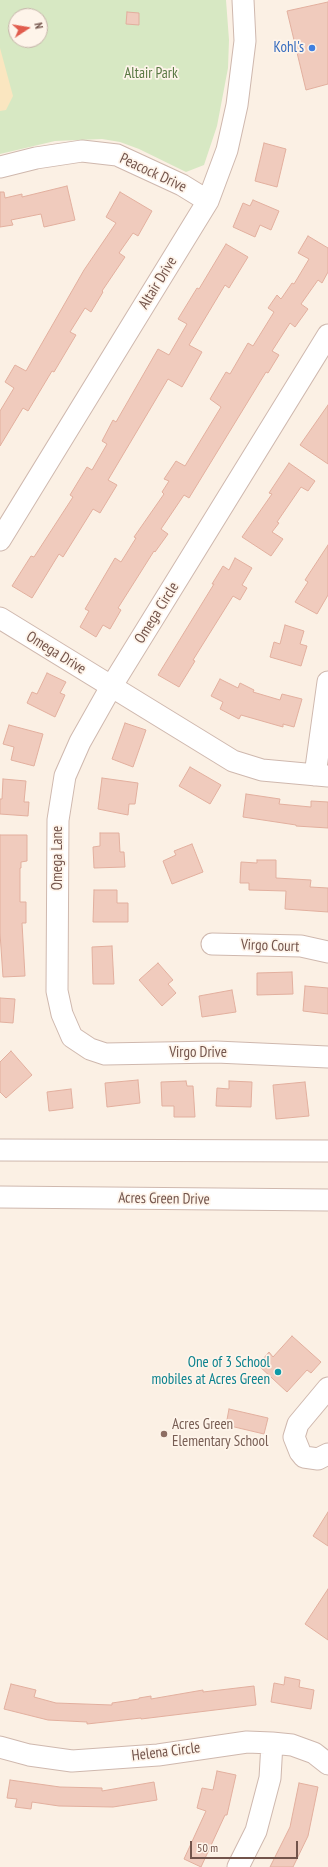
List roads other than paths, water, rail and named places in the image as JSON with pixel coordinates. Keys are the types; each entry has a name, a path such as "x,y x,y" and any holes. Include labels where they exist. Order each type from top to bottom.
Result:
{"street":[{"name":"Altair Drive","path":"0,540 208,201 227,150 237,104 246,41 243,0"},
{"name":"Peacock Drive","path":"0,167 36,158 82,151 117,155 182,186 208,201"},
{"name":"Omega Circle","path":"111,687 328,335"},
{"name":"Omega Drive","path":"0,618 111,687"},
{"path":"111,687 233,761 262,770 322,775 328,682"},
{"name":"Omega Lane","path":"72,1037 62,1014 57,991 58,820 65,776 80,742 111,687"},
{"name":"Virgo Court","path":"212,944 301,946 328,952"},
{"name":"Virgo Drive","path":"72,1037 90,1048 105,1054 216,1052 328,1057"},
{"path":"0,1150 328,1151"},
{"name":"Acres Green Drive","path":"0,1196 328,1200"},
{"path":"328,1388 298,1424 294,1437 300,1452 304,1457 318,1459 328,1454"},
{"name":"Helena Circle","path":"0,1747 29,1756 72,1761 158,1755 246,1742 272,1743 292,1745 314,1753 328,1764"},
{"path":"238,1867 256,1831 270,1778 272,1743"}],"place":[{"name":"Kohl's","path":"312,48"},
{"name":"One of 3 School mobiles at Acres Green","path":"278,1372"},
{"name":"Acres Green Elementary School","path":"164,1434"}],"park label":[{"name":"Altair Park","path":"151,74"}]}
